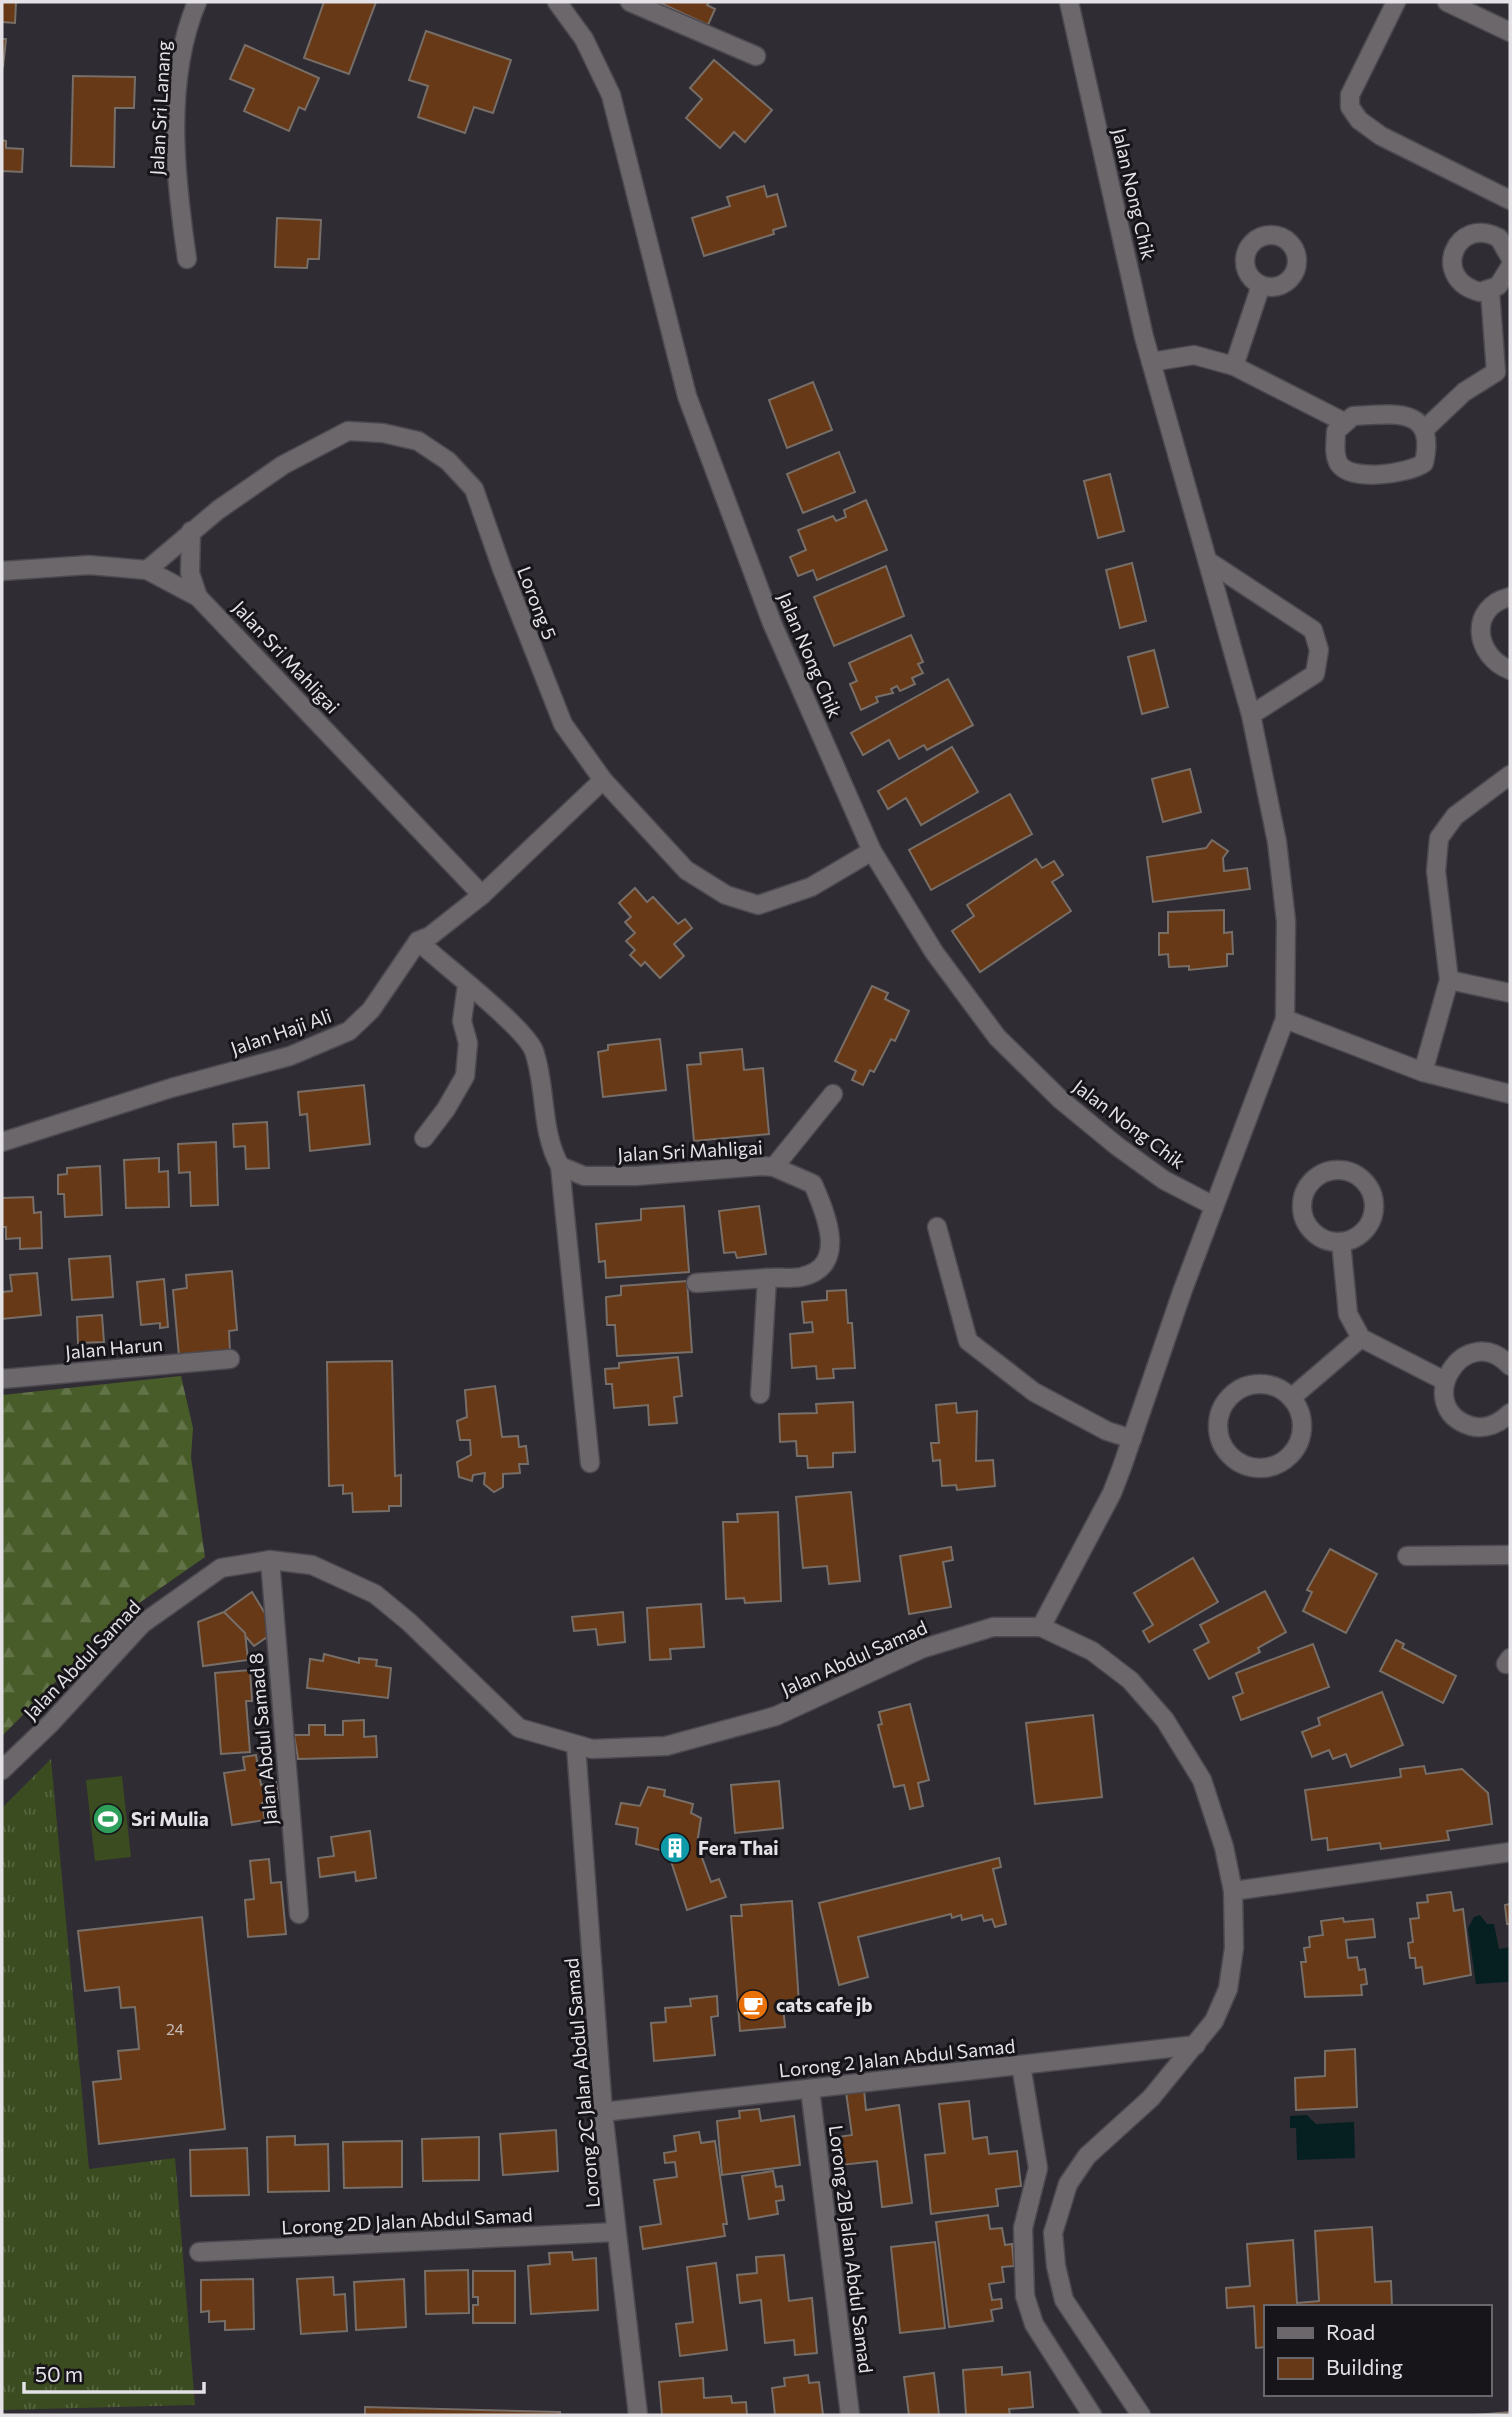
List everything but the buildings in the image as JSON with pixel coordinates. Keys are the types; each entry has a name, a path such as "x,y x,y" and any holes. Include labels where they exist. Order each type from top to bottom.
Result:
{"street":[{"name":"Jalan Sri Lanang","path":"187,259 177,193 176,127 183,37 197,2"},
{"name":"Jalan Nong Chik","path":"557,2 584,39 611,95 687,396 772,623 872,851 934,952 997,1037 1061,1100 1117,1146 1164,1180 1214,1206"},
{"path":"630,2 756,56"},
{"name":"Jalan Nong Chik","path":"1041,1627 1112,1493 1214,1206 1285,1019 1285,908 1277,842 1251,715 1211,563 1151,362 1069,2"},
{"path":"1447,2 1510,32"},
{"path":"1397,3 1350,95 1350,107 1359,120 1381,136 1510,200"},
{"path":"1510,257 1506,245 1491,234 1473,234 1457,246 1452,266 1455,276 1470,289 1490,291 1505,280 1510,267"},
{"path":"1234,366 1261,285"},
{"path":"1425,429 1464,392 1503,375 1490,291"},
{"path":"1151,362 1194,355 1234,366 1344,422"},
{"path":"1409,415 1425,429 1427,448 1423,463 1415,469 1361,475 1340,466 1335,456 1336,430 1353,416 1409,415"},
{"name":"Lorong 5","path":"147,570 191,531 283,465 348,431 383,433 418,440 449,461 474,489 502,569 563,724 603,780 686,870 726,895 758,905 811,887 872,851"},
{"path":"191,531 190,573 198,597"},
{"path":"1211,563 1290,612 1313,630 1319,650 1315,674 1251,715"},
{"name":"Jalan Sri Mahligai","path":"2,571 89,565 147,570 198,597 482,895"},
{"path":"1510,597 1493,605 1486,614 1481,637 1490,658 1510,670"},
{"path":"1423,1072 1449,981 1436,871 1439,838 1455,816 1510,775"},
{"name":"Jalan Haji Ali","path":"2,1142 171,1088 290,1056 349,1031 371,1010 418,941 430,936 482,895 603,780"},
{"path":"418,941 516,1028 534,1050 548,1141 560,1166 590,1463"},
{"path":"1449,981 1510,993"},
{"path":"424,1138 446,1109 465,1076 468,1043 462,1021 467,985"},
{"path":"1285,1019 1423,1072 1510,1094"},
{"path":"774,1167 833,1094"},
{"name":"Jalan Sri Mahligai","path":"560,1166 584,1177 774,1167 813,1184 830,1231 831,1254 819,1269 801,1277 767,1278"},
{"path":"1347,1170 1366,1182 1375,1203 1369,1225 1362,1234 1341,1242 1317,1236 1303,1215 1306,1190 1324,1173 1347,1170"},
{"path":"937,1227 968,1341 1034,1392 1107,1431 1132,1439"},
{"path":"1341,1242 1348,1314 1361,1338 1445,1381"},
{"path":"696,1283 767,1278 760,1394"},
{"path":"1291,1398 1361,1338"},
{"path":"1510,1366 1493,1354 1468,1354 1449,1370 1445,1381 1447,1405 1464,1423 1489,1427 1510,1413"},
{"name":"Jalan Harun","path":"2,1379 230,1359"},
{"path":"1253,1384 1267,1384 1291,1398 1302,1422 1295,1448 1286,1458 1274,1465 1248,1466 1226,1451 1218,1424 1221,1410 1234,1393 1253,1384"},
{"path":"1406,1556 1510,1555"},
{"name":"Jalan Abdul Samad","path":"2,1770 51,1723 142,1624 221,1569 270,1560 312,1565 375,1594 409,1622 519,1728 576,1746 666,1746 776,1716 921,1648 993,1627 1041,1627 1092,1651 1130,1680 1165,1720 1202,1780 1224,1847 1233,1891 1234,1948 1228,1989 1214,2021 1151,2098 1087,2156 1068,2184 1053,2233 1056,2266 1064,2300 1141,2415"},
{"name":"Jalan Abdul Samad 8","path":"270,1560 299,1914"},
{"name":"Lorong 2C Jalan Abdul Samad","path":"576,1746 603,2112 638,2415"},
{"path":"1233,1891 1510,1852"},
{"name":"Lorong 2 Jalan Abdul Samad","path":"603,2112 1196,2045"},
{"path":"1021,2065 1038,2168 1023,2228 1025,2296 1034,2324 1092,2415"},
{"name":"Lorong 2B Jalan Abdul Samad","path":"810,2089 850,2415"},
{"name":"Lorong 2D Jalan Abdul Samad","path":"199,2252 616,2232"}],"green space":[{"path":"181,1376 193,1428 191,1457 205,1557 122,1615 2,1736 2,1395"},
{"path":"51,1759 89,2169 175,2158 195,2405 2,2410 2,1808"},
{"name":"Sri Mulia","path":"122,1776 131,1857 95,1861 86,1780"}],"shaded area":[{"path":"1480,1915 1487,1924 1494,1924 1499,1949 1510,1947 1510,1982 1476,1984 1468,1928 1474,1917"},
{"path":"1307,2115 1316,2124 1354,2122 1355,2158 1297,2160 1296,2128 1290,2128 1290,2116"}],"place":[{"name":"Sri Mulia","path":"108,1819"},
{"name":"Fera Thai","path":"675,1848"},
{"name":"cats cafe jb","path":"753,2005"}]}
